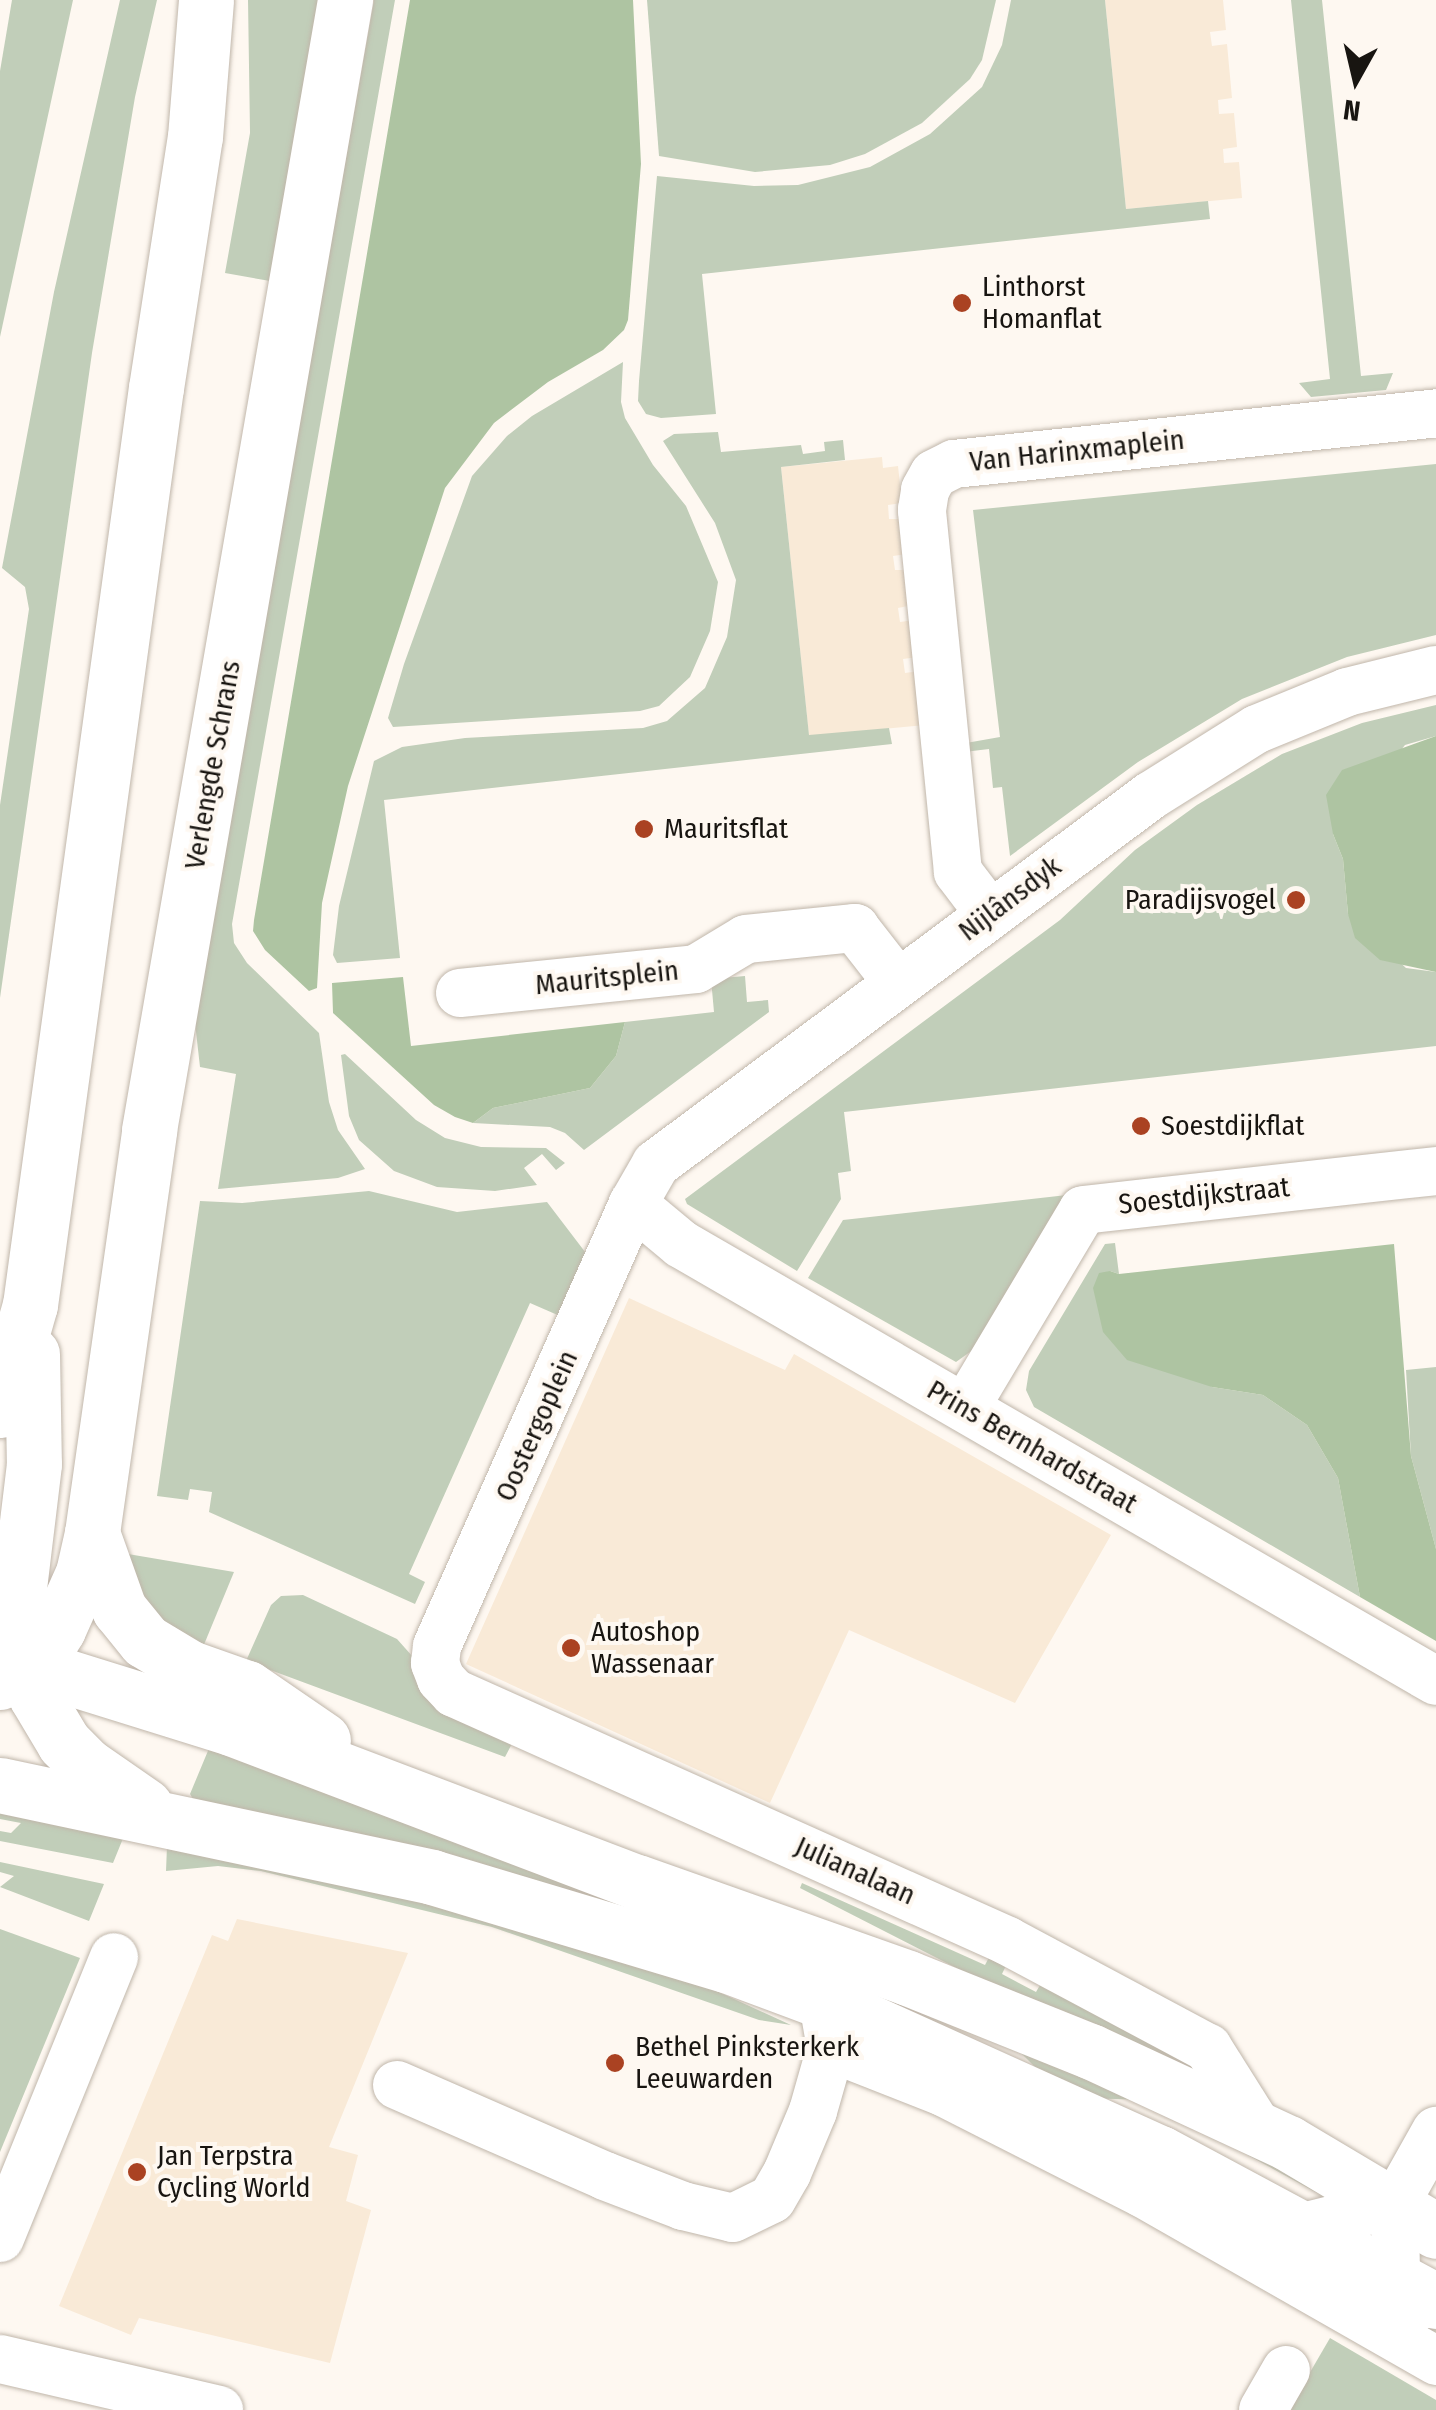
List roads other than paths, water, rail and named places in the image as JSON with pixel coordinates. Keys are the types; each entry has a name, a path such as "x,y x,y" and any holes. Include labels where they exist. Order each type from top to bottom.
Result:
{"main road":[{"path":"0,1410 30,1305 154,407 196,137 206,0"},
{"name":"Verlengde Schrans","path":"9,1667 48,1645 72,1604 92,1532 149,1130 345,0"},
{"path":"30,1305 34,1464 16,1604 18,1637 9,1667 36,1696 64,1743 110,1784 170,1818"},
{"name":"Verlengde Schrans","path":"92,1532 119,1608 146,1641 190,1668 246,1688"},
{"name":"Julianalaan","path":"9,1667 231,1728 637,1882 908,1978 1090,2051 1260,2130 1416,2218"},
{"name":"Julianalaan","path":"246,1688 398,1791"},
{"path":"3,1785 170,1818 514,1899 690,1953 827,2024 1160,2153 1416,2289"}],"street":[{"name":"Van Harinxmaplein","path":"990,914 958,872 922,510 924,490 934,474 954,464 1436,412"},
{"name":"Nijlânsdyk","path":"633,1204 656,1164 1150,796 1257,729 1348,692 1436,670"},
{"name":"Mauritsplein","path":"460,993 696,968 746,939 855,928 898,983"},
{"name":"Soestdijkstraat","path":"965,1408 1083,1210 1436,1171"},
{"name":"Prins Bernhardstraat","path":"633,1204 681,1244 1436,1681"},
{"name":"Oostergoplein","path":"437,1646 633,1204"},
{"name":"Julianalaan","path":"437,1646 440,1679 454,1693 1008,1941 1208,2048 1260,2130"},
{"path":"0,2238 114,1957"},
{"path":"397,2084 605,2176 683,2206 733,2218 760,2208 780,2186 813,2111 827,2024 888,2068 1142,2193 1436,2361"},
{"path":"1436,2132 1416,2218 1416,2289 1436,2347"},
{"path":"1304,2227 1416,2218"},
{"path":"0,2358 220,2410"}],"place":[{"name":"Linthorst Homanflat","path":"962,303"},
{"name":"Mauritsflat","path":"644,829"},
{"name":"Paradijsvogel","path":"1296,900"},
{"name":"Soestdijkflat","path":"1141,1126"},
{"name":"Autoshop Wassenaar","path":"571,1648"},
{"name":"Bethel Pinksterkerk Leeuwarden","path":"615,2063"},
{"name":"Jan Terpstra Cycling World","path":"137,2172"}]}
